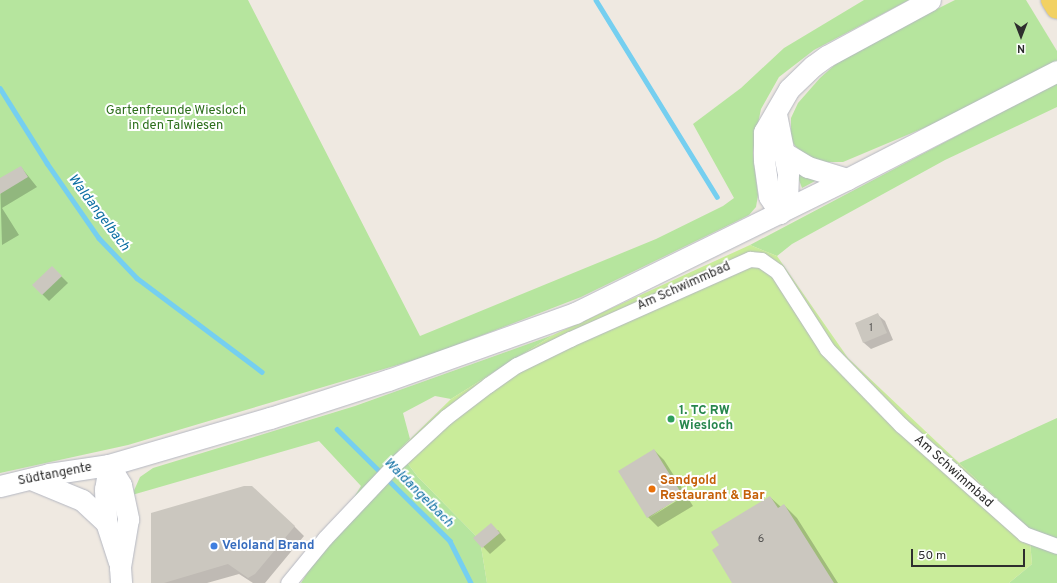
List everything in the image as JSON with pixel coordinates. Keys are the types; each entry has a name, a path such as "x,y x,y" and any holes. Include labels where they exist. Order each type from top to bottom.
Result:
{"main road":[{"path":"780,213 769,196 764,160 764,132 776,114 789,89 812,66 930,0"},
{"path":"1052,0 1057,8"},
{"name":"Südtangente","path":"0,486 109,465 347,394 493,344 606,299 780,213 1057,71"},
{"path":"776,114 789,190 780,213"},
{"path":"783,152 808,167 847,179"},
{"path":"109,465 105,489 106,522 120,575"},
{"path":"109,465 121,485 128,519 120,575"},
{"path":"30,479 82,500 106,522"}],"street":[{"name":"Am Schwimmbad","path":"288,583 325,538 394,465 446,417 517,365 740,262 761,260 777,271 827,349 901,425 1024,534 1057,546"}],"green space":[{"name":"Gartenfreunde Wiesloch in den Talwiesen","path":"0,0 248,0 420,336 656,239 723,206 734,198 693,124 741,88 784,48 864,0 909,0 814,50 779,77 761,109 753,153 758,195 756,207 749,215 581,297 428,356 128,445 0,473"},
{"path":"955,0 1026,0 1057,51 1057,62 938,122 843,162 821,162 803,153 796,147 791,140 791,118 798,103 820,78 847,54"},
{"path":"1057,83 1057,107 945,160 792,244 777,256 750,245"},
{"path":"796,172 817,180 802,188"},
{"name":"1. TC RW Wiesloch","path":"750,245 777,256 848,358 1029,529 1032,564 1009,583 487,583 480,540 418,477 398,451 451,399 553,335"},
{"path":"553,335 451,399 435,396 403,413 410,439 398,451 418,477 480,540 487,583 301,583 361,486 319,441 132,495 140,477 153,468 355,406"},
{"path":"1057,418 1057,583 1009,583 1032,564 1029,529 959,463"}],"building":[{"path":"21,166 28,177 0,194 0,178"},
{"path":"52,266 62,276 42,295 32,285"},
{"path":"878,313 887,333 863,343 855,323"},
{"path":"654,449 683,496 647,518 618,471"},
{"name":"Veloland Brand","path":"244,486 252,486 295,526 255,574 248,578 228,564 164,583 151,583 151,513"},
{"path":"770,496 778,508 784,504 834,583 732,583 712,550 719,545 711,532"},
{"path":"491,523 500,533 482,548 473,538"}],"waterway":[{"path":"596,0 717,197"},
{"name":"Waldangelbach","path":"0,88 47,163 99,238 137,278 262,372"},
{"name":"Waldangelbach","path":"337,429 450,541 471,583"}],"place":[{"name":"1. TC RW Wiesloch","path":"671,419"},
{"name":"Sandgold Restaurant & Bar","path":"652,489"},
{"name":"Veloland Brand","path":"214,546"}]}
